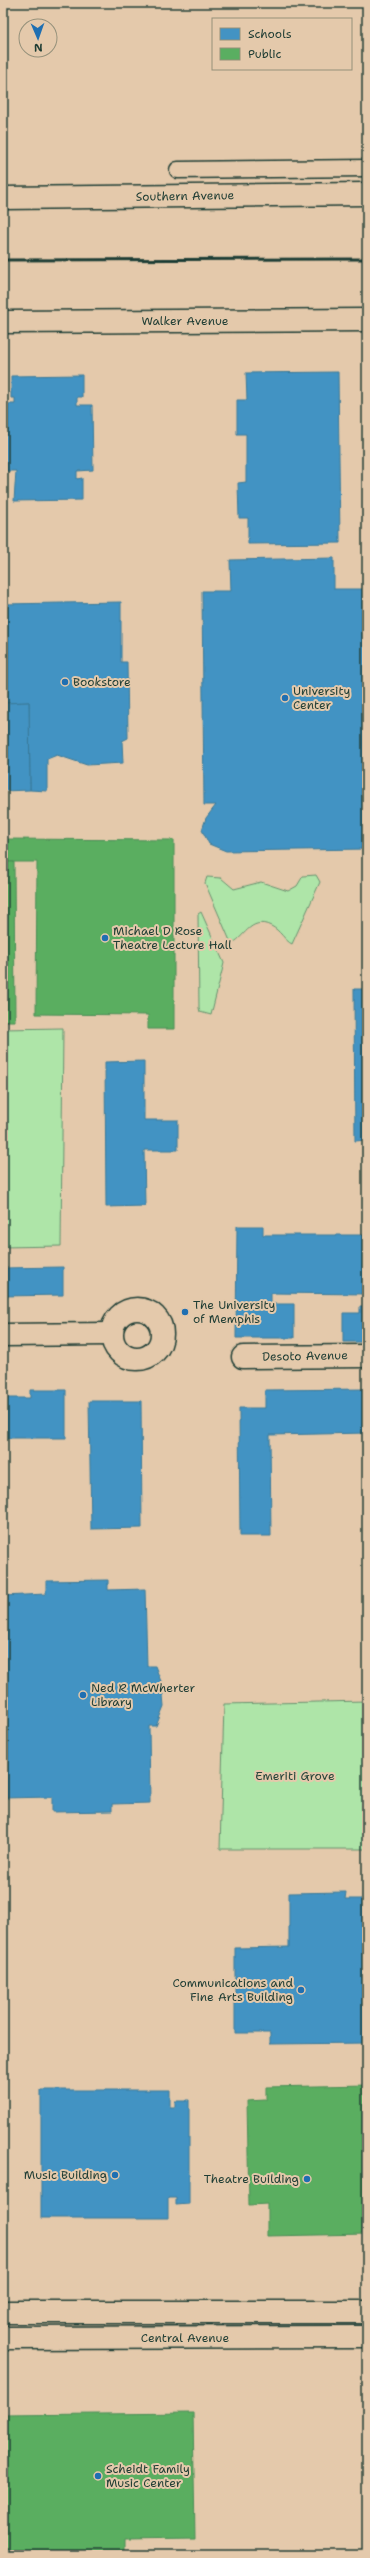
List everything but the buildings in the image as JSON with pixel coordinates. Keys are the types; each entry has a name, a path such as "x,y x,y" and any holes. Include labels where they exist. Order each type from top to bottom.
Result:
{"street":[{"path":"178,170 367,168"},
{"name":"Southern Avenue","path":"3,198 367,194"},
{"name":"Walker Avenue","path":"3,322 367,320"},
{"path":"3,1334 111,1334"},
{"name":"Desoto Avenue","path":"242,1357 367,1356"},
{"path":"3,2312 367,2312"},
{"name":"Central Avenue","path":"3,2338 367,2337"}],"green space":[{"path":"316,875 320,882 292,944 274,928 264,923 252,926 231,943 205,883 207,877 221,878 234,889 261,882 288,891 297,886 303,876"},
{"path":"201,912 224,963 211,1015 200,1012 199,1008 198,914"},
{"path":"63,1028 61,1246 3,1247 3,1029"},
{"name":"Emeriti Grove","path":"367,1701 367,1849 220,1849 224,1704"}],"railway":[{"path":"3,260 367,259"}],"place":[{"name":"Bookstore","path":"65,682"},
{"name":"University Center","path":"285,698"},
{"name":"Michael D Rose Theatre Lecture Hall","path":"105,938"},
{"name":"The University of Memphis","path":"185,1312"},
{"name":"Ned R McWherter Library","path":"83,1695"},
{"name":"Communications and Fine Arts Building","path":"301,1990"},
{"name":"Music Building","path":"115,2175"},
{"name":"Theatre Building","path":"307,2179"},
{"name":"Scheidt Family Music Center","path":"98,2476"}]}
